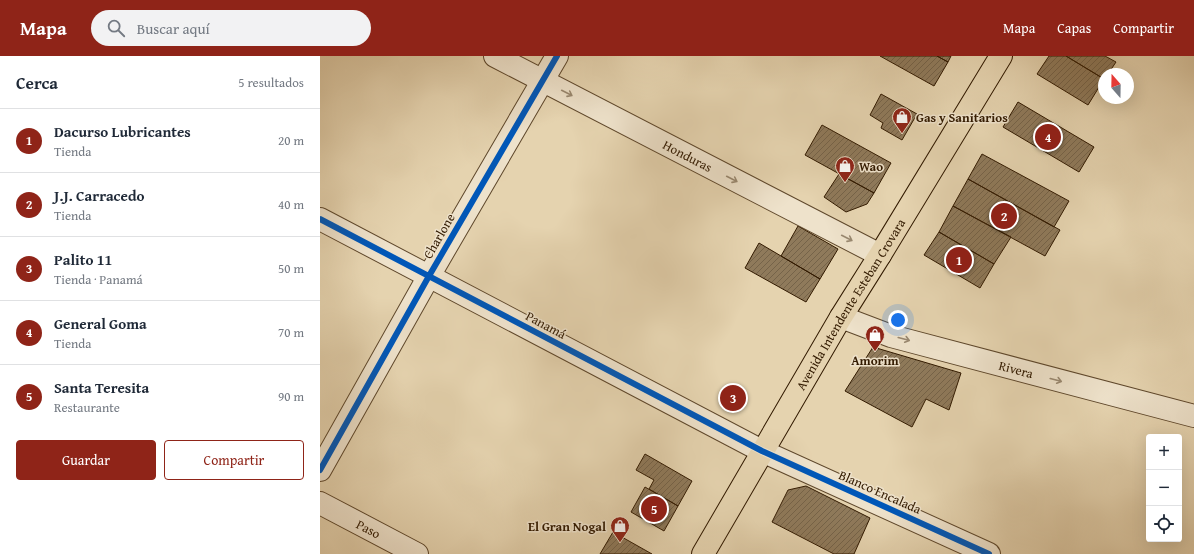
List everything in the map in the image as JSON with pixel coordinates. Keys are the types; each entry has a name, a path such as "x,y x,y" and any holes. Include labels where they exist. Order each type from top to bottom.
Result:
{"main road":[{"name":"Avenida Intendente Esteban Crovara","path":"703,554 841,317 1001,56"}],"street":[{"name":"Honduras","path":"495,56 880,255"},
{"name":"Charlone","path":"320,470 429,276 557,56"},
{"name":"Panamá","path":"320,220 762,451"},
{"name":"Rivera","path":"841,317 891,336 1194,416"},
{"name":"Blanco Encalada","path":"762,451 988,554"},
{"name":"Paso","path":"320,503 417,554"}],"building":[{"path":"880,56 937,56 948,62 934,86"},
{"path":"937,56 951,56 948,62"},
{"path":"1049,56 1066,56 1098,75 1098,89 1088,105 1037,74"},
{"path":"1066,56 1105,56 1116,62 1112,68 1098,68 1098,75"},
{"path":"881,94 917,114 902,140 881,128 883,123 870,115"},
{"path":"1018,102 1094,147 1079,172 1003,127"},
{"path":"822,125 891,163 874,193 805,155"},
{"path":"982,154 1069,201 1054,227 968,179"},
{"name":"Wao","path":"839,174 874,193 867,204 846,212 824,197"},
{"path":"968,179 1060,230 1045,256 953,206"},
{"path":"953,206 1011,237 994,264 939,232"},
{"path":"798,226 838,249 820,279 781,256"},
{"path":"939,232 994,264 980,288 924,255"},
{"path":"759,243 820,279 806,302 745,268"},
{"path":"873,347 961,373 949,410 926,399 912,427 845,391"},
{"path":"645,454 692,481 678,506 649,489 654,480 636,470"},
{"path":"806,486 870,518 854,554 834,554 772,522 788,490"},
{"path":"645,487 678,506 664,531 631,512"},
{"name":"El Gran Nogal","path":"613,532 652,554 600,554"}],"cycle path":[{"path":"320,470 429,276 557,56"},
{"path":"320,219 762,451 989,554"}],"place":[{"name":"Gas y Sanitarios","path":"902,134"},
{"name":"General Goma","path":"1048,137"},
{"name":"Wao","path":"845,183"},
{"name":"J.J. Carracedo","path":"1004,216"},
{"name":"Dacurso Lubricantes","path":"959,260"},
{"name":"Amorim","path":"875,352"},
{"name":"Palito 11","path":"733,398"},
{"name":"Santa Teresita","path":"654,509"},
{"name":"El Gran Nogal","path":"620,543"}]}
